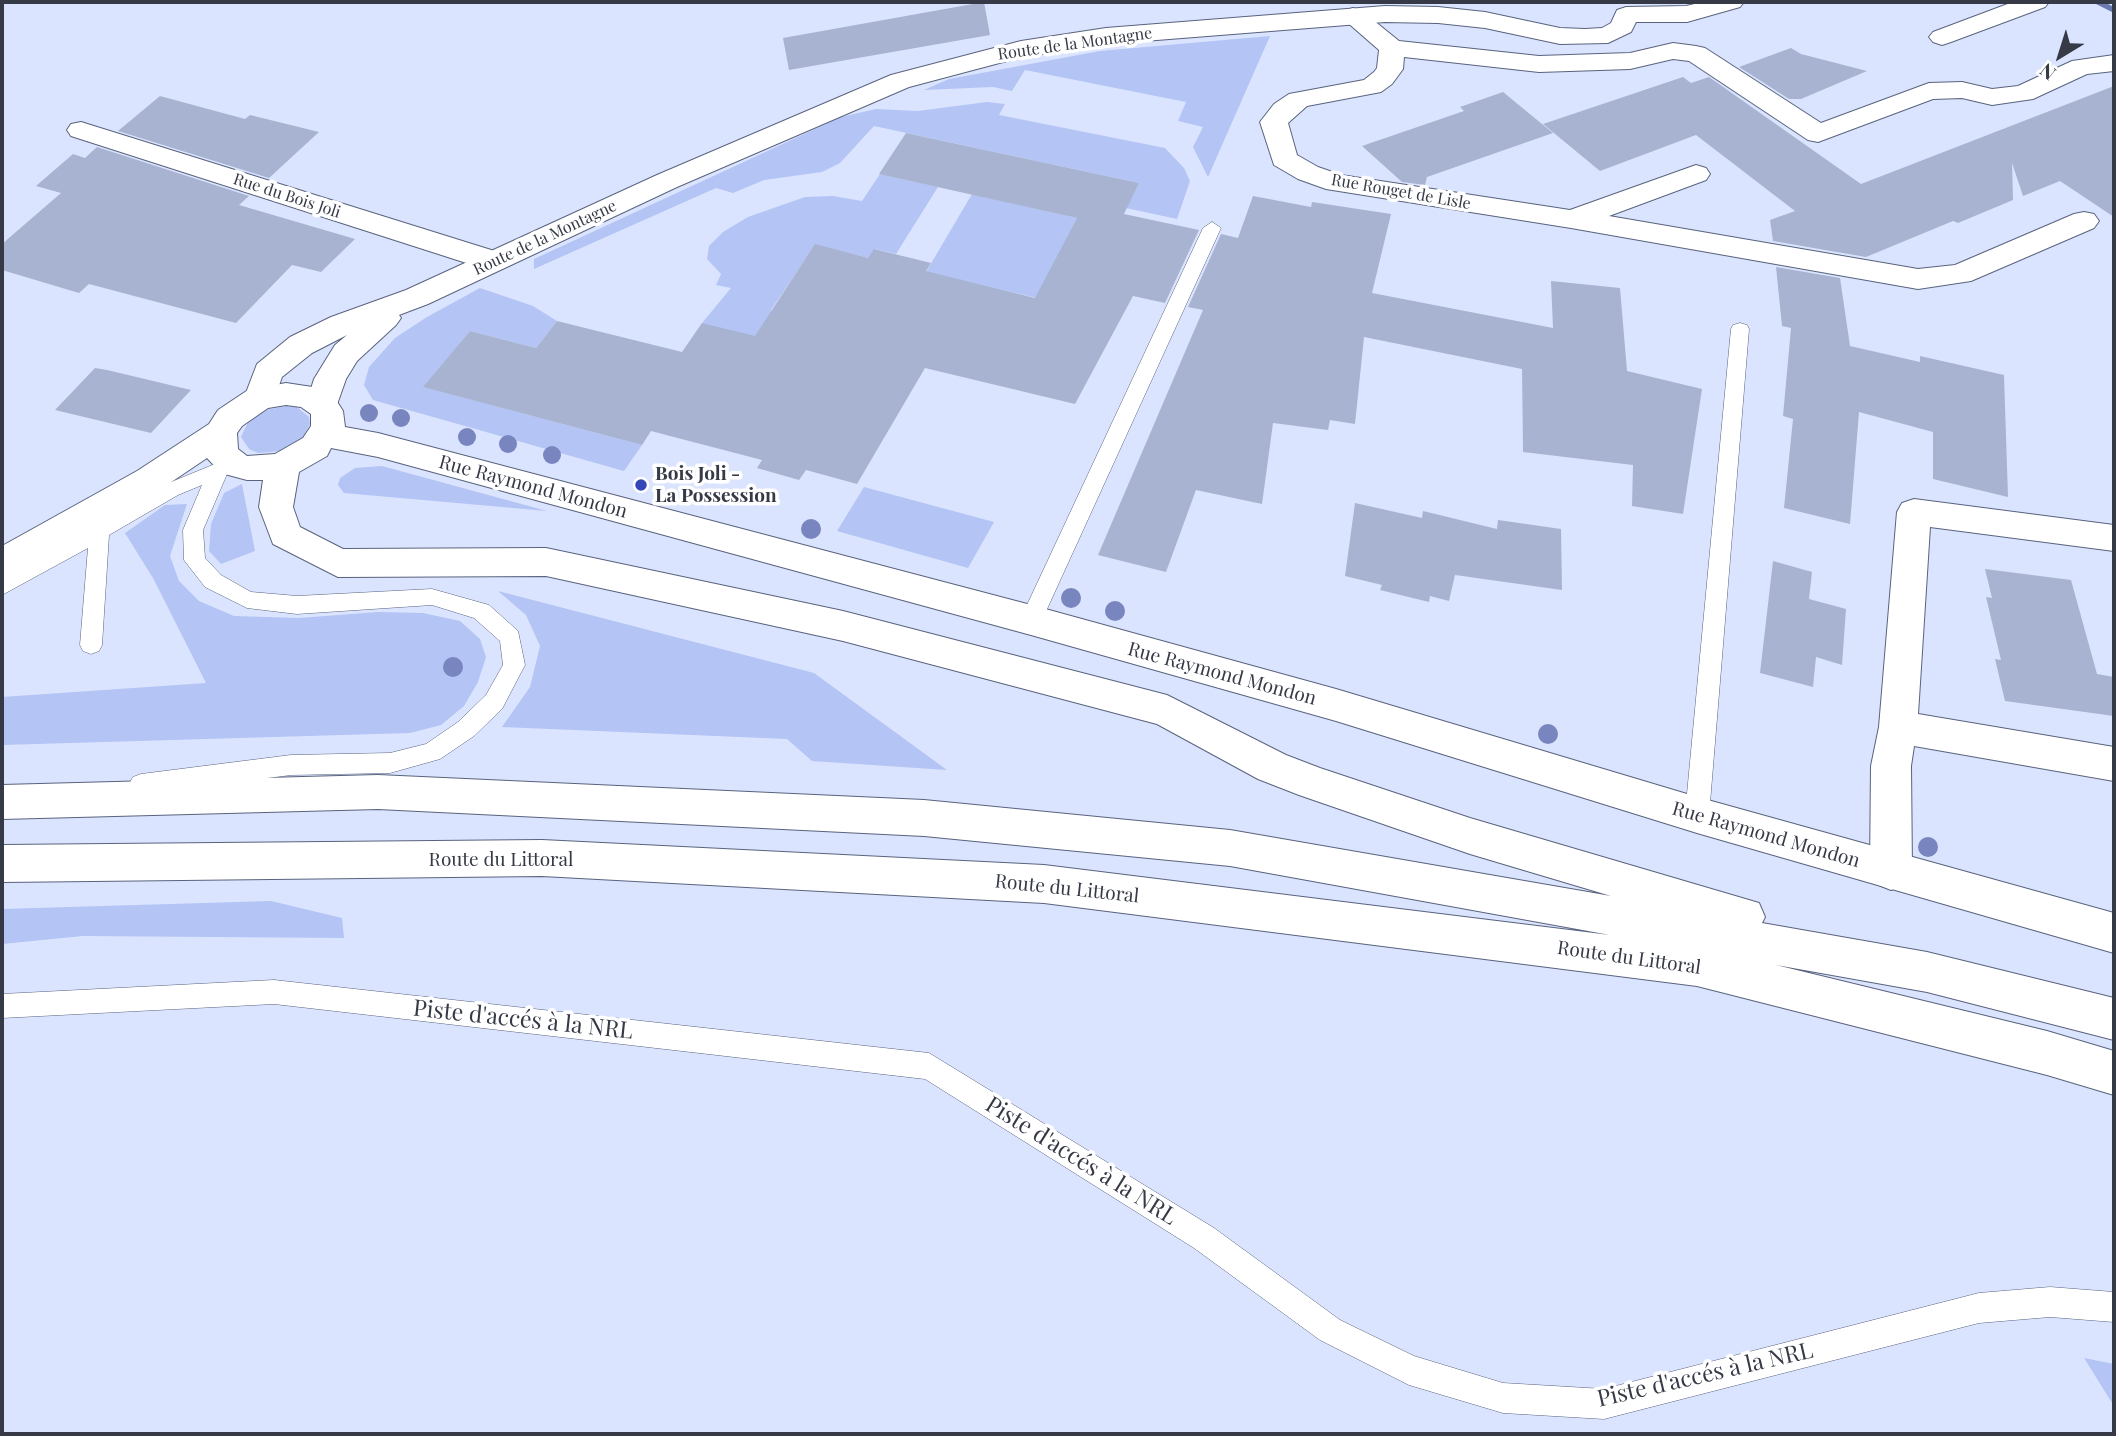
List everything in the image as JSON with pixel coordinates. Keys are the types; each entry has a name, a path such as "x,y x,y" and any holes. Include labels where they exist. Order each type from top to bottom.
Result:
{"main road":[{"path":"1621,8 1687,14 1731,2"},
{"path":"1942,37 2036,2"},
{"name":"Route de la Montagne","path":"260,398 268,372 301,345 342,324 417,297 704,164 900,81 1021,49 1106,36 1353,16 1438,15 1485,20 1560,36 1608,35 1622,27 1621,8"},
{"path":"1353,16 1392,48 1539,64 1629,61 1673,51 1696,54 1818,134 1929,91 1962,90 1992,97 2024,93 2081,67 2114,63"},
{"name":"Rue Rouget de Lisle","path":"1392,48 1390,69 1384,78 1372,86 1299,100 1284,110 1274,122 1284,159 1308,173 1336,183 1571,219 1918,279 1961,274 2084,221"},
{"name":"Rue du Bois Joli","path":"81,130 493,261"},
{"path":"1571,219 1696,174"},
{"name":"Route de la Montagne","path":"323,420 330,379 346,353 373,327 417,297"},
{"path":"286,394 307,396 323,420 315,447 283,465 247,468 226,466 219,444 221,432 230,418 260,398 286,394"},
{"name":"Rue Raymond Mondon","path":"323,420 378,445 1031,620 1336,705 1697,815 2114,933"},
{"path":"2,563 149,480 221,432"},
{"path":"283,465 276,507 285,535 338,563 546,562 843,626 1167,711 1272,767 1313,783 1470,836 1927,972"},
{"path":"1891,871 1891,766 1898,727 1914,512 2114,538"},
{"path":"1898,727 2114,764"},
{"name":"Route du Littoral","path":"2,802 378,792 924,818 1230,848 1927,972 2114,1020"},
{"name":"Route du Littoral","path":"2,864 542,858 1044,884 1697,966 2034,1050 2114,1073"}],"lane":[{"path":"1031,620 1212,228"},
{"path":"1697,815 1740,329"},
{"path":"2,587 171,490 226,466"},
{"path":"2,802 292,765 390,763 432,752 466,729 494,702 513,665 510,637 481,611 432,597 297,605 247,600 213,581 195,560 192,530 226,466"},
{"path":"91,645 99,533"},
{"name":"Piste d'accés à la NRL","path":"2,1006 274,992 929,1066 1204,1238 1330,1330 1409,1370 1503,1398 1604,1404 1979,1308 2050,1302 2114,1307"}],"shaded area":[{"path":"1270,36 1208,177 1193,147 1203,127 1178,121 1186,102 1025,70 1012,91 993,87 924,90 949,79 1100,51"},
{"path":"987,102 1005,104 999,115 1165,148 1184,168 1190,181 1177,219 1126,208 1139,183 874,126 840,163 822,172 764,180 733,193 716,188 534,269 534,259 841,117 876,109 918,111"},
{"path":"880,174 938,187 896,254 875,249 868,258 815,245 771,310 803,403 702,323 731,288 716,285 721,274 707,259 709,246 723,232 748,217 805,197 833,196 862,201"},
{"path":"972,194 1077,218 1037,298 926,272"},
{"path":"480,288 533,306 557,321 536,348 470,331 424,387 642,445 624,471 373,400 364,385 369,367 395,338"},
{"path":"297,407 309,417 310,424 301,440 281,451 258,453 249,449 241,437 248,422 265,410"},
{"path":"382,466 547,511 344,493 338,485 340,478 355,468"},
{"path":"242,484 255,551 221,564 209,551 211,524 224,493"},
{"path":"864,487 994,522 968,568 837,531"},
{"path":"187,504 170,556 179,581 199,601 234,616 299,618 378,612 423,613 460,621 480,639 486,657 478,682 464,706 441,725 410,733 2,745 2,697 206,683 153,578 125,533 165,505"},
{"path":"498,591 814,673 947,770 812,761 787,739 502,727 530,687 540,646 526,615"},
{"path":"271,901 342,918 344,938 83,936 2,944 2,909"},
{"path":"2084,1358 2114,1364 2114,1406"}],"building":[{"path":"984,2 990,35 789,70 783,38"},
{"path":"1791,48 1801,54 1867,71 1801,99 1789,99 1739,67"},
{"path":"1683,77 1691,83 1709,77 1861,184 2114,86 2114,217 2060,181 2023,196 2012,163 2013,200 1958,223 1953,221 1866,257 1773,241 1770,220 1795,211 1696,135 1600,171 1543,124"},
{"path":"1503,92 1553,133 1427,177 1425,185 1402,182 1362,146 1464,111 1460,107"},
{"path":"160,96 245,119 250,115 319,132 269,178 118,131"},
{"path":"906,133 1139,183 1124,214 1199,230 1165,303 1133,296 1075,404 925,368 857,484 806,470 799,480 757,468 762,460 651,431 642,445 423,387 470,331 536,348 557,321 682,352 702,323 755,336 815,244 868,258 874,249 931,263 926,271 1035,298 1077,218 879,174"},
{"path":"97,147 249,196 239,205 355,239 321,272 292,265 236,323 89,284 79,293 2,270 2,244 61,193 36,186 73,154 85,158"},
{"path":"1253,196 1311,207 1312,202 1391,214 1372,293 1553,328 1551,281 1620,288 1627,371 1702,389 1683,514 1632,506 1633,465 1523,452 1522,369 1364,337 1355,424 1330,420 1328,430 1273,423 1262,504 1196,490 1166,572 1098,555 1203,310 1188,307 1221,234 1238,238"},
{"path":"1776,267 1840,278 1850,346 1920,362 1920,356 2004,375 2008,497 1933,479 1933,432 1859,412 1850,524 1784,508 1793,419 1783,416 1791,328 1782,326"},
{"path":"95,368 191,390 151,433 55,410"},
{"path":"1355,503 1422,518 1423,511 1497,529 1498,520 1561,529 1562,590 1455,575 1449,601 1430,596 1429,602 1380,590 1382,585 1345,576"},
{"path":"1773,561 1812,572 1809,599 1846,609 1842,665 1816,657 1813,687 1760,673"},
{"path":"1985,569 2071,580 2097,674 2114,677 2114,716 2005,701 1995,659 2001,660 1986,597 1992,598"}],"waterway":[{"path":"2097,2 2114,10"}],"place":[{"name":"Bois Joli - La Possession","path":"641,485"}]}
